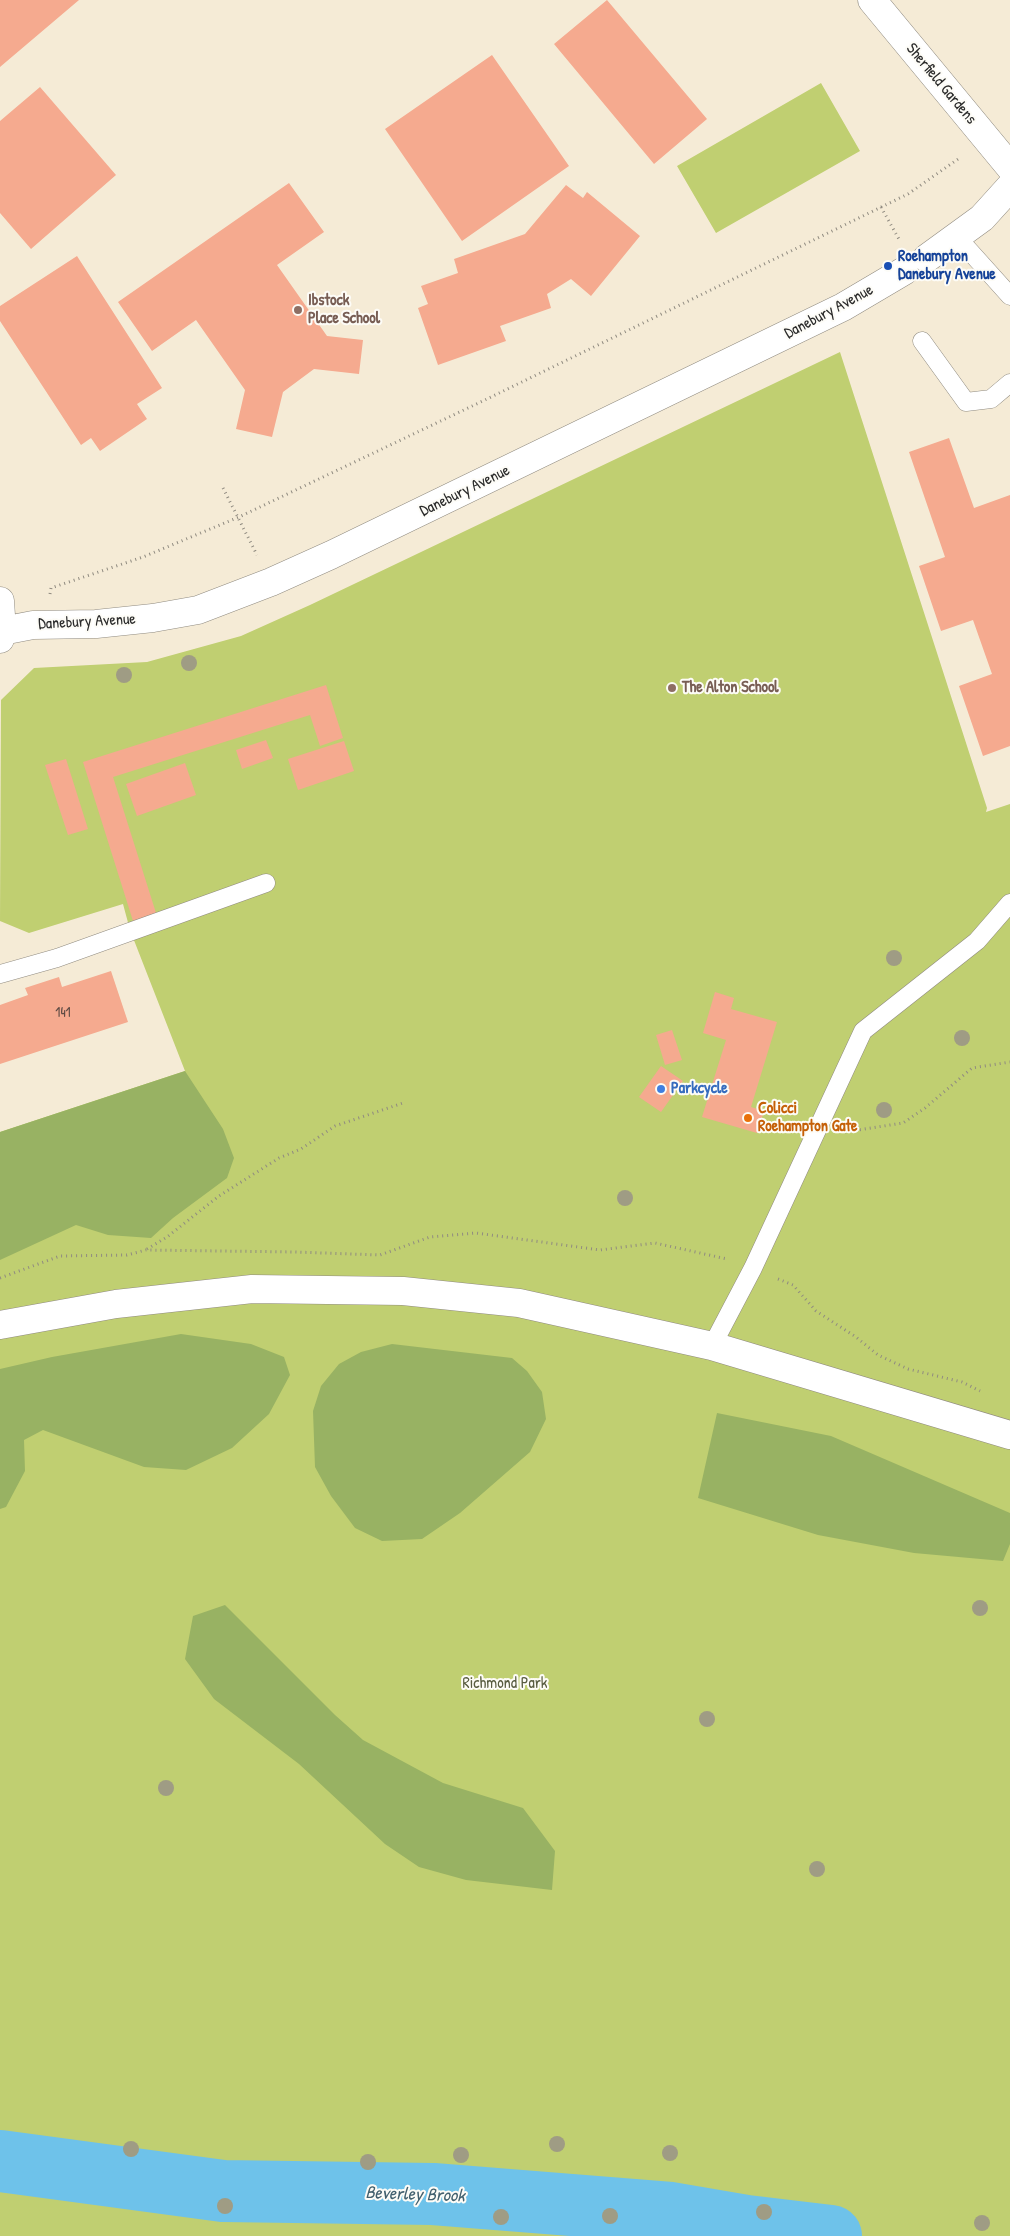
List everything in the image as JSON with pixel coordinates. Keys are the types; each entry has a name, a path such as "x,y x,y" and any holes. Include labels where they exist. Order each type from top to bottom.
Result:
{"street":[{"name":"Sherfield Gardens","path":"872,0 1010,167"},
{"path":"928,258 982,218 1010,187"},
{"name":"Danebury Avenue","path":"1,635 41,626 96,624 153,618 198,610 270,582 358,542 825,316 904,271"},
{"path":"0,601 1,635"},
{"path":"0,1325 116,1304 252,1289 403,1291 519,1303 712,1346 1010,1435"}],"lane":[{"path":"957,237 1010,296"},
{"path":"922,341 966,402 991,398 1010,383"},
{"path":"0,974 57,958 266,883"},
{"path":"712,1346 753,1268 864,1031 977,940 1010,903"}],"path":[{"path":"41,626 51,588 143,557 238,516 498,394 908,194 986,138"},
{"path":"881,207 902,244"},
{"path":"223,488 270,582"},
{"path":"812,1140 903,1122 925,1108 972,1068 1010,1062"},
{"path":"146,1250 220,1196 279,1158 301,1149 335,1126 403,1103"}],"green space":[{"path":"821,83 860,151 716,233 677,166"},
{"name":"Richmond Park","path":"840,352 987,808 986,812 1010,804 1010,2236 0,2236 0,1132 185,1071 130,930 123,904 29,933 0,921 1,700 34,668 147,662 241,636 310,605"},
{"path":"185,1071 223,1129 234,1158 227,1178 173,1218 151,1238 108,1235 76,1225 0,1260 0,1132"},
{"path":"181,1334 251,1344 284,1357 290,1375 269,1414 232,1448 186,1470 144,1467 43,1430 24,1440 25,1471 6,1507 0,1509 0,1369 52,1357"},
{"path":"392,1344 512,1358 527,1371 542,1392 546,1419 530,1452 460,1513 422,1539 382,1541 355,1528 331,1496 315,1467 313,1411 321,1386 339,1364 361,1352"},
{"path":"717,1413 831,1436 1010,1513 1010,1544 1003,1561 914,1553 818,1535 698,1498"},
{"path":"225,1605 335,1715 363,1740 443,1783 523,1808 555,1851 552,1890 466,1880 419,1867 385,1844 299,1764 214,1699 185,1659 193,1616"}],"building":[{"path":"0,0 79,0 0,67"},
{"path":"607,0 707,119 654,164 554,44"},
{"path":"492,55 569,166 462,241 385,129"},
{"path":"40,87 116,175 31,249 0,213 0,121"},
{"path":"289,183 324,232 277,265 327,336 363,340 359,374 314,369 283,392 272,437 236,429 245,390 196,320 152,351 118,302"},
{"path":"566,185 583,198 587,192 640,236 591,296 571,279 547,294 551,308 500,326 506,341 438,365 418,308 428,304 421,286 458,273 454,259 525,234"},
{"path":"77,256 162,388 137,404 147,419 100,451 91,438 81,445 0,321 0,306"},
{"path":"949,438 974,508 1010,495 1010,746 983,756 959,686 992,674 973,620 941,631 919,566 945,557 909,452"},
{"path":"326,685 343,738 320,746 310,715 113,777 156,913 133,921 83,762"},
{"path":"266,740 273,758 242,769 236,750"},
{"path":"344,741 354,771 298,790 288,759"},
{"path":"66,759 88,829 68,835 45,765"},
{"path":"185,763 196,795 137,816 126,784"},
{"path":"111,971 128,1022 0,1064 0,1005 28,995 25,988 59,977 62,987"},
{"path":"715,992 734,998 731,1009 777,1022 751,1107 764,1111 757,1133 702,1117 726,1040 703,1033"},
{"path":"672,1030 682,1060 665,1065 656,1035"},
{"name":"Parkcycle","path":"661,1066 683,1081 661,1112 639,1097"}],"waterway":[{"name":"Beverley Brook","path":"0,2161 223,2191 433,2194 671,2213 747,2226 831,2236"},
{"path":"747,2226 747,2236"}],"place":[{"name":"Roehampton Danebury Avenue","path":"888,266"},
{"name":"Ibstock Place School","path":"298,310"},
{"name":"The Alton School","path":"672,688"},
{"name":"Parkcycle","path":"661,1089"},
{"name":"Colicci Roehampton Gate","path":"748,1118"}]}
